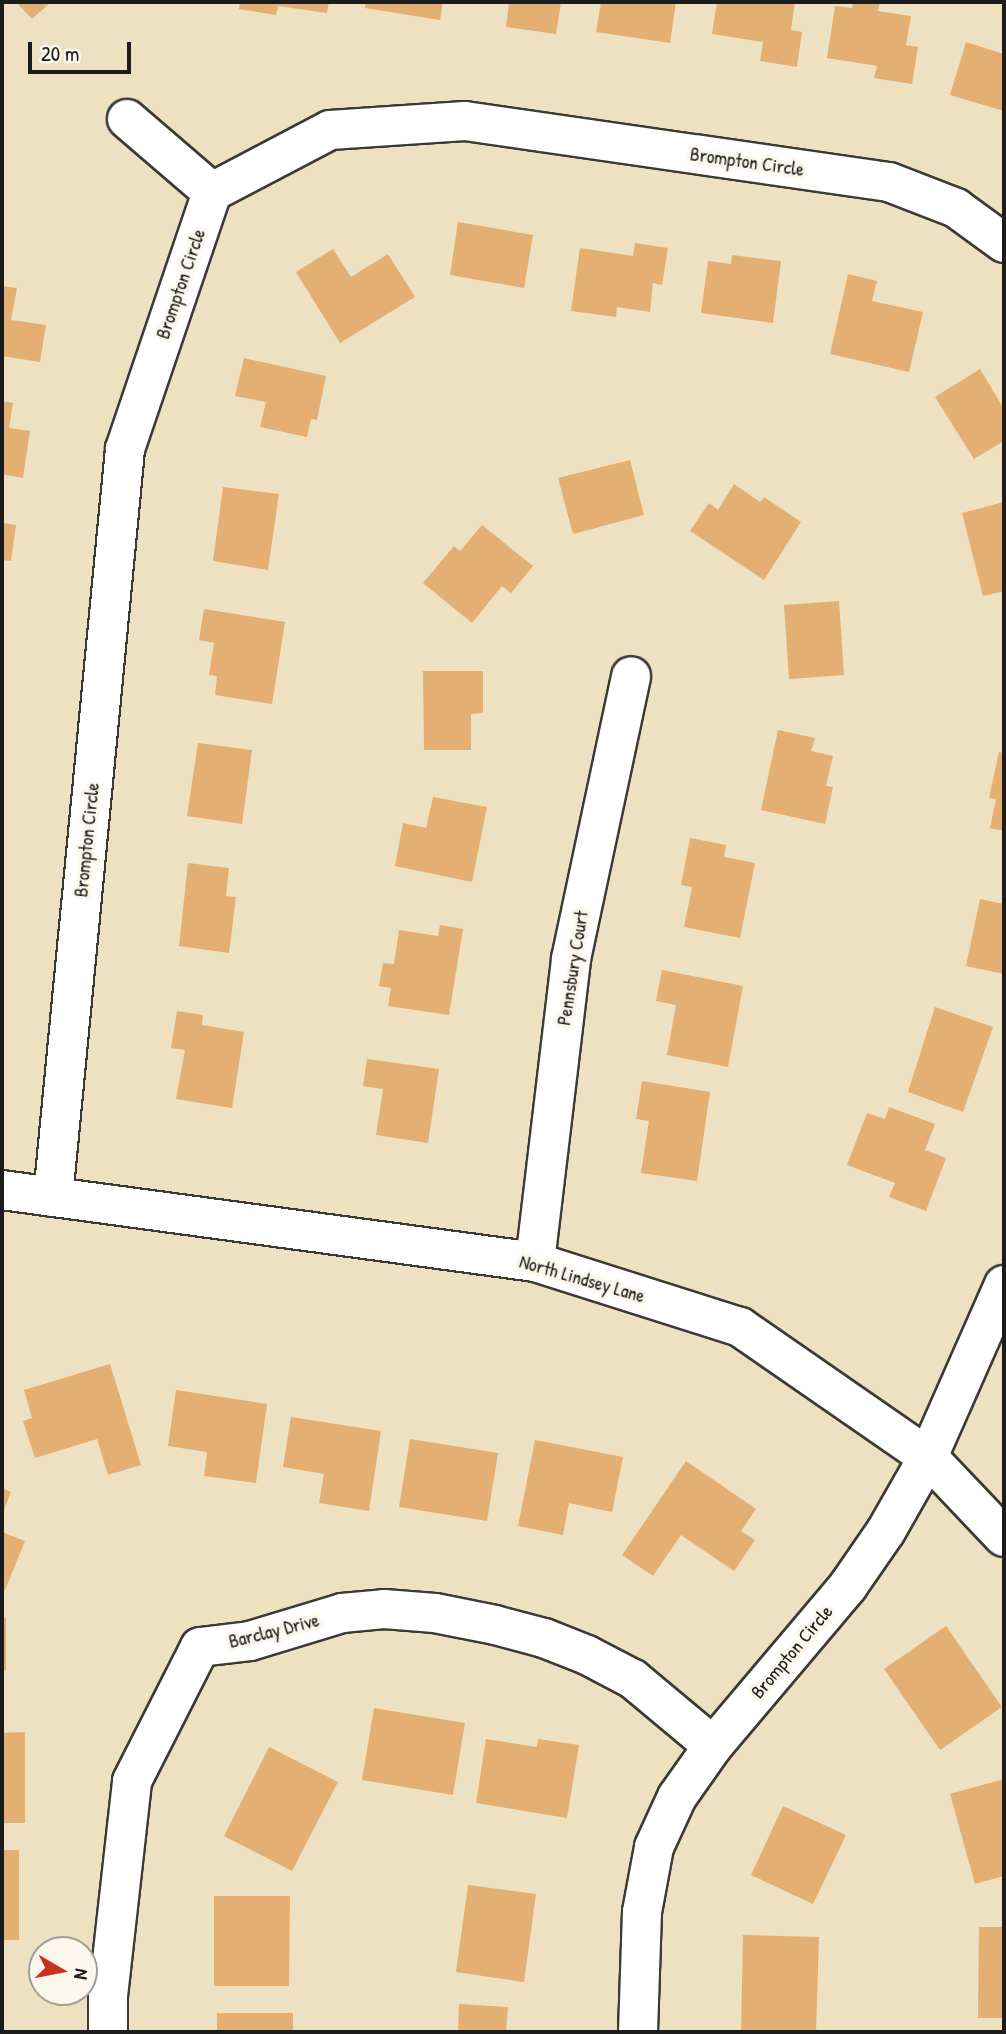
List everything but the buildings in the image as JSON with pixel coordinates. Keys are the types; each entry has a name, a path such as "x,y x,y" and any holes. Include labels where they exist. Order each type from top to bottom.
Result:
{"street":[{"path":"127,119 212,192"},
{"name":"Brompton Circle","path":"53,1197 125,449 212,192 330,130 465,121 889,182 957,208 1004,243"},
{"name":"Pennsbury Court","path":"535,1262 571,959 631,676"},
{"name":"North Lindsey Lane","path":"2,1190 535,1262 740,1327 928,1457 1004,1536"},
{"name":"Brompton Circle","path":"638,2032 642,1912 654,1847 677,1797 713,1745 848,1586 886,1531 928,1457 1004,1285"},
{"name":"Barclay Drive","path":"108,2032 108,1996 132,1781 200,1647 250,1641 342,1613 374,1610 435,1613 544,1638 587,1655 633,1679 713,1745"}]}
